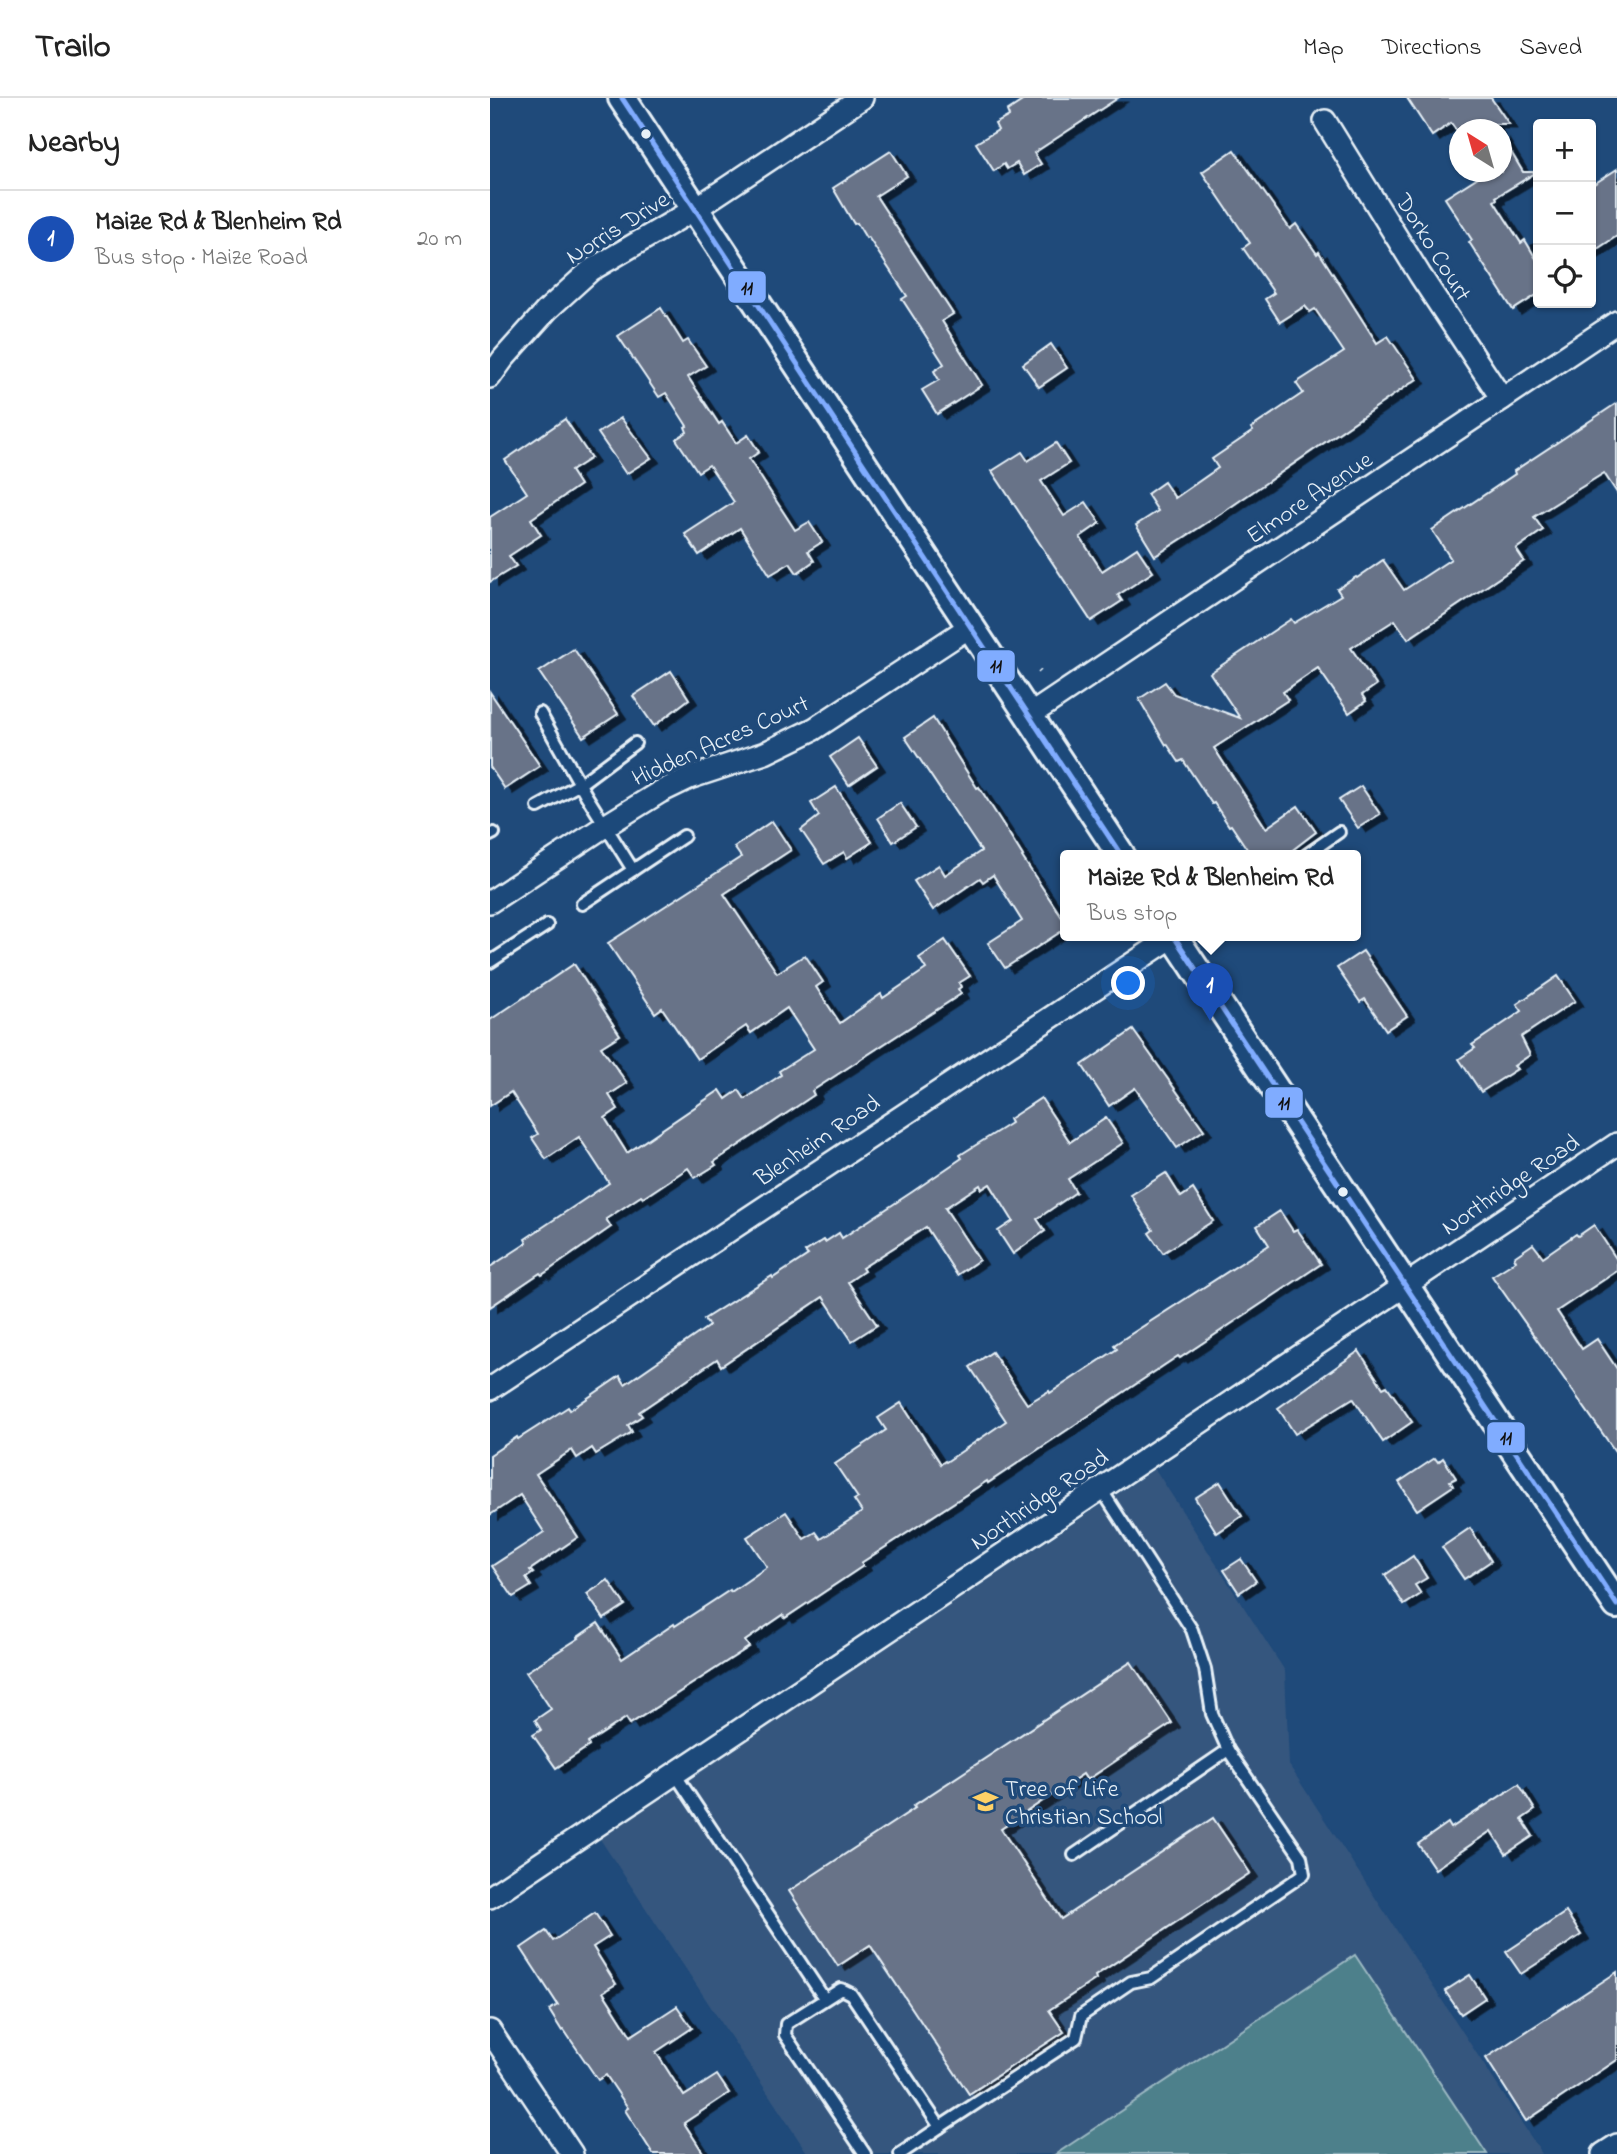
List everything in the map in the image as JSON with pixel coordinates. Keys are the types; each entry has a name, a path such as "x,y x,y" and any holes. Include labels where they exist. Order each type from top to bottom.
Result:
{"street":[{"path":"622,98 1118,850"},
{"name":"Norris Drive","path":"490,377 547,310 591,270 695,209 862,98"},
{"name":"Dorko Court","path":"1325,121 1420,275 1502,399"},
{"name":"Elmore Avenue","path":"1030,715 1617,322"},
{"name":"Hidden Acres Court","path":"490,902 660,792 689,778 765,753 814,729 971,626"},
{"name":"Blenheim Road","path":"490,1390 1173,941"},
{"path":"1182,941 1405,1286 1617,1605"},
{"name":"Northridge Road","path":"490,1897 1617,1144"},
{"path":"490,2031 572,2154"},
{"path":"1603,2154 1617,2145"}],"lane":[{"path":"540,713 633,870"},
{"path":"538,807 580,784 635,743"},
{"path":"1313,850 1339,832"},
{"path":"582,904 684,836"},
{"path":"492,957 547,925"},
{"path":"900,2154 1076,2038 1081,2016 1131,1982 1152,1978 1304,1874 1301,1857 1228,1750 1212,1714 1205,1669 1192,1630 1101,1489"},
{"path":"1074,1854 1228,1750"},
{"path":"675,1774 824,1998"},
{"path":"865,2154 785,2035 786,2024 841,1989 851,1994 940,2127"}],"shaded area":[{"name":"Tree of Life Christian School","path":"1155,1469 1285,1671 1289,1765 1542,2154 808,2154 600,1839"}],"green space":[{"path":"1355,1955 1487,2154 1056,2154"}],"building":[{"path":"1027,98 1118,98 1034,153 1041,164 1024,175 1017,163 1007,169 1004,164 994,171 976,143 998,130 995,124 1009,116 1007,111"},
{"path":"1407,98 1491,98 1506,119 1449,119 1449,124 1432,136"},
{"path":"1234,150 1290,229 1296,224 1317,254 1319,252 1377,343 1388,336 1417,379 1155,556 1136,525 1158,511 1147,494 1164,482 1175,498 1218,468 1212,459 1253,431 1251,428 1303,393 1296,383 1344,352 1315,309 1310,312 1305,306 1280,322 1265,299 1274,293 1243,248 1250,243 1202,172"},
{"path":"891,151 907,176 876,196 953,314 942,321 982,385 937,414 922,390 939,380 934,371 944,364 902,299 907,296 868,237 866,238 857,223 854,224 833,188"},
{"path":"1512,154 1523,172 1533,172 1494,201 1521,243 1525,240 1533,254 1533,297 1513,310 1469,242 1472,240 1445,198 1470,182 1512,182"},
{"path":"1617,169 1617,236 1596,250 1596,245 1596,183"},
{"path":"661,308 683,343 688,340 706,366 688,377 719,424 722,422 736,443 748,435 759,452 749,459 795,530 809,522 822,542 808,551 814,561 797,573 790,563 770,575 740,528 699,555 685,534 734,502 709,465 698,472 676,439 687,432 687,426 666,393 659,397 618,336"},
{"path":"1051,344 1067,368 1039,387 1023,364"},
{"path":"1617,403 1617,493 1604,473 1534,517 1543,530 1516,549 1524,561 1408,639 1395,620 1351,648 1376,685 1362,695 1366,701 1349,713 1318,668 1283,692 1288,700 1214,748 1266,828 1298,806 1316,832 1293,850 1248,850 1214,803 1212,804 1183,760 1179,762 1166,745 1139,699 1165,682 1174,694 1240,718 1210,673 1291,619 1294,623 1341,595 1337,589 1383,560 1404,590 1451,559 1432,530 1515,474 1514,471"},
{"path":"621,418 651,458 626,474 598,433"},
{"path":"565,419 591,458 571,471 580,485 531,519 541,535 509,556 516,566 490,582 490,517 527,493 505,460"},
{"path":"1056,443 1069,463 1041,481 1064,516 1086,502 1100,523 1080,537 1102,571 1137,548 1153,572 1118,595 1122,601 1091,621 992,471 1022,452 1028,461"},
{"path":"574,649 618,714 583,737 539,672"},
{"path":"671,671 689,699 654,726 633,696"},
{"path":"490,692 540,766 505,789 490,767"},
{"path":"933,718 1060,914 1060,932 1005,968 988,943 1022,921 993,875 983,882 980,878 933,910 914,881 939,865 945,875 981,851 905,737"},
{"path":"858,738 877,766 849,785 830,757"},
{"path":"1361,786 1380,814 1358,828 1339,800"},
{"path":"836,787 872,842 847,858 844,852 824,864 801,830 819,816 811,803"},
{"path":"900,803 916,827 893,842 878,818"},
{"path":"772,821 791,850 724,894 777,973 805,955 823,982 816,987 840,1023 881,994 883,998 926,969 919,958 945,940 970,976 959,983 961,994 812,1091 814,1095 714,1162 716,1165 695,1178 688,1168 606,1219 611,1227 490,1307 490,1267 527,1243 525,1239 609,1183 579,1137 546,1159 532,1138 538,1134 511,1092 490,1106 490,1020 574,964 620,1035 601,1047 627,1083 609,1095 618,1109 605,1118 627,1153 720,1090 726,1099 739,1090 745,1099 781,1075 779,1071 814,1049 787,1008 751,1033 746,1026 697,1059 662,1008 655,1013 608,943 741,857 734,847"},
{"path":"1363,951 1407,1016 1386,1030 1365,999 1360,1002 1337,968"},
{"path":"1558,976 1575,1001 1521,1037 1530,1055 1514,1066 1517,1069 1481,1092 1459,1059 1475,1048 1472,1045 1522,1011 1517,1004"},
{"path":"1133,1030 1204,1130 1177,1148 1135,1088 1109,1106 1082,1065"},
{"path":"1041,1098 1070,1142 1106,1118 1123,1143 1068,1179 1076,1192 1037,1219 1045,1231 1013,1254 998,1231 1013,1221 990,1184 982,1189 980,1185 945,1208 979,1260 957,1275 926,1227 862,1268 864,1271 848,1282 877,1325 852,1341 823,1297 721,1366 717,1359 639,1412 642,1416 628,1425 632,1432 596,1454 592,1448 577,1458 572,1450 536,1474 578,1537 530,1570 533,1573 526,1578 531,1586 513,1597 492,1566 544,1532 520,1495 490,1515 490,1455 568,1407 570,1410 620,1376 625,1384 709,1326 704,1319 808,1255 805,1252 824,1240 825,1242 839,1233 842,1238 962,1158 960,1155 1011,1123 1009,1119"},
{"path":"1166,1173 1181,1197 1193,1189 1213,1221 1163,1253 1149,1233 1153,1230 1131,1195"},
{"path":"1280,1211 1293,1231 1297,1229 1321,1264 988,1483 987,1481 861,1563 863,1566 785,1618 783,1615 745,1641 749,1647 630,1724 626,1718 556,1768 533,1735 541,1730 535,1720 551,1709 526,1672 598,1623 622,1659 674,1624 675,1626 730,1590 731,1592 767,1567 747,1537 786,1512 804,1539 816,1532 821,1539 862,1512 854,1500 858,1498 835,1464 886,1430 878,1418 901,1403 941,1464 946,1462 1006,1421 970,1367 992,1352 1027,1404 1049,1391 1050,1393 1117,1349 1114,1345 1269,1245 1257,1226"},
{"path":"1594,1225 1617,1260 1617,1271 1557,1311 1582,1349 1597,1339 1617,1369 1617,1454 1492,1276 1516,1261 1514,1257 1533,1244 1543,1257"},
{"path":"1359,1351 1383,1388 1387,1386 1412,1422 1383,1442 1353,1398 1295,1434 1278,1408"},
{"path":"1435,1458 1438,1462 1443,1458 1456,1478 1450,1481 1453,1486 1417,1510 1399,1482"},
{"path":"1220,1482 1242,1516 1217,1533 1195,1498"},
{"path":"1470,1528 1491,1561 1464,1579 1442,1547"},
{"path":"1413,1556 1427,1578 1415,1585 1421,1594 1404,1605 1385,1575"},
{"path":"1241,1559 1256,1581 1239,1593 1224,1570"},
{"path":"608,1580 625,1605 604,1619 587,1594"},
{"path":"1131,1662 1172,1723 1087,1780 1083,1774 1001,1829 1061,1919 1213,1818 1250,1873 1095,1976 1096,1979 1049,2010 1064,2032 969,2094 870,1945 838,1966 789,1891"},
{"path":"1519,1784 1535,1810 1522,1819 1533,1836 1506,1854 1491,1831 1435,1869 1418,1844 1448,1823 1451,1828"},
{"path":"1566,1912 1581,1935 1521,1974 1506,1952"},
{"path":"595,1913 610,1936 593,1947 616,1984 603,1992 631,2036 677,2006 692,2028 656,2052 684,2096 717,2075 729,2093 684,2123 704,2154 653,2154 606,2075 598,2080 549,2010 558,2005 521,1948 546,1931 553,1941"},
{"path":"1617,1972 1617,2060 1526,2121 1486,2058"},
{"path":"1470,1975 1485,1998 1461,2014 1445,1991"}],"transit line":[{"name":"11","path":"622,98 1118,850"},
{"name":"11","path":"1177,941 1617,1605"}],"place":[{"name":"Maize Rd & Blenheim Rd","path":"1210,1021"},
{"name":"Tree of Life Christian School","path":"985,1802"}]}
